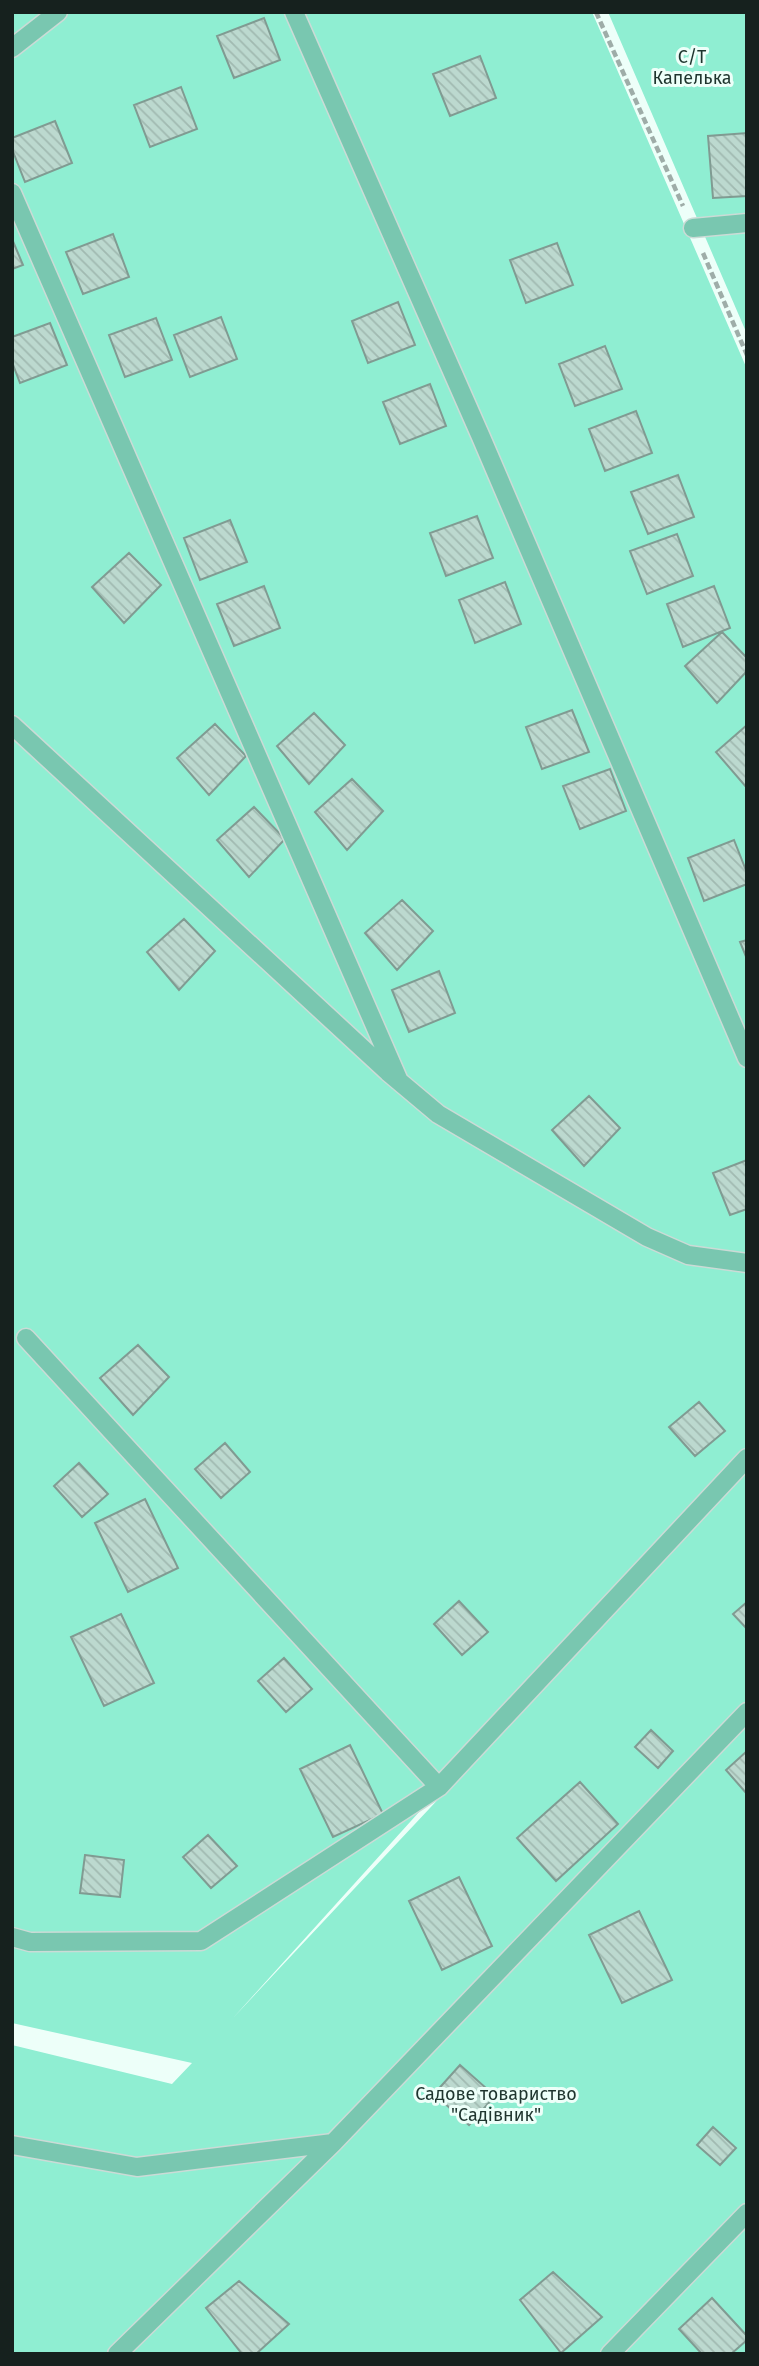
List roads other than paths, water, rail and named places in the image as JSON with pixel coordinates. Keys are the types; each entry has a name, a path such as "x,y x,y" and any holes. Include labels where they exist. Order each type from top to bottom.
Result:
{"lane":[{"path":"12,48 58,12"},
{"path":"294,12 481,437 747,1058"},
{"path":"12,193 399,1081"},
{"path":"693,228 747,223"},
{"path":"12,725 438,1114 647,1237 688,1255 747,1263"},
{"path":"26,1338 439,1787"},
{"path":"12,1937 30,1942 201,1941 439,1787 747,1458"},
{"path":"117,2354 333,2143 747,1712"},
{"path":"12,2145 137,2167 333,2143"},
{"path":"610,2354 747,2213"}],"park label":[{"name":"С/Т Капелька","path":"692,67"},
{"name":"Садове товариство \"Садівник\"","path":"496,2104"}]}
